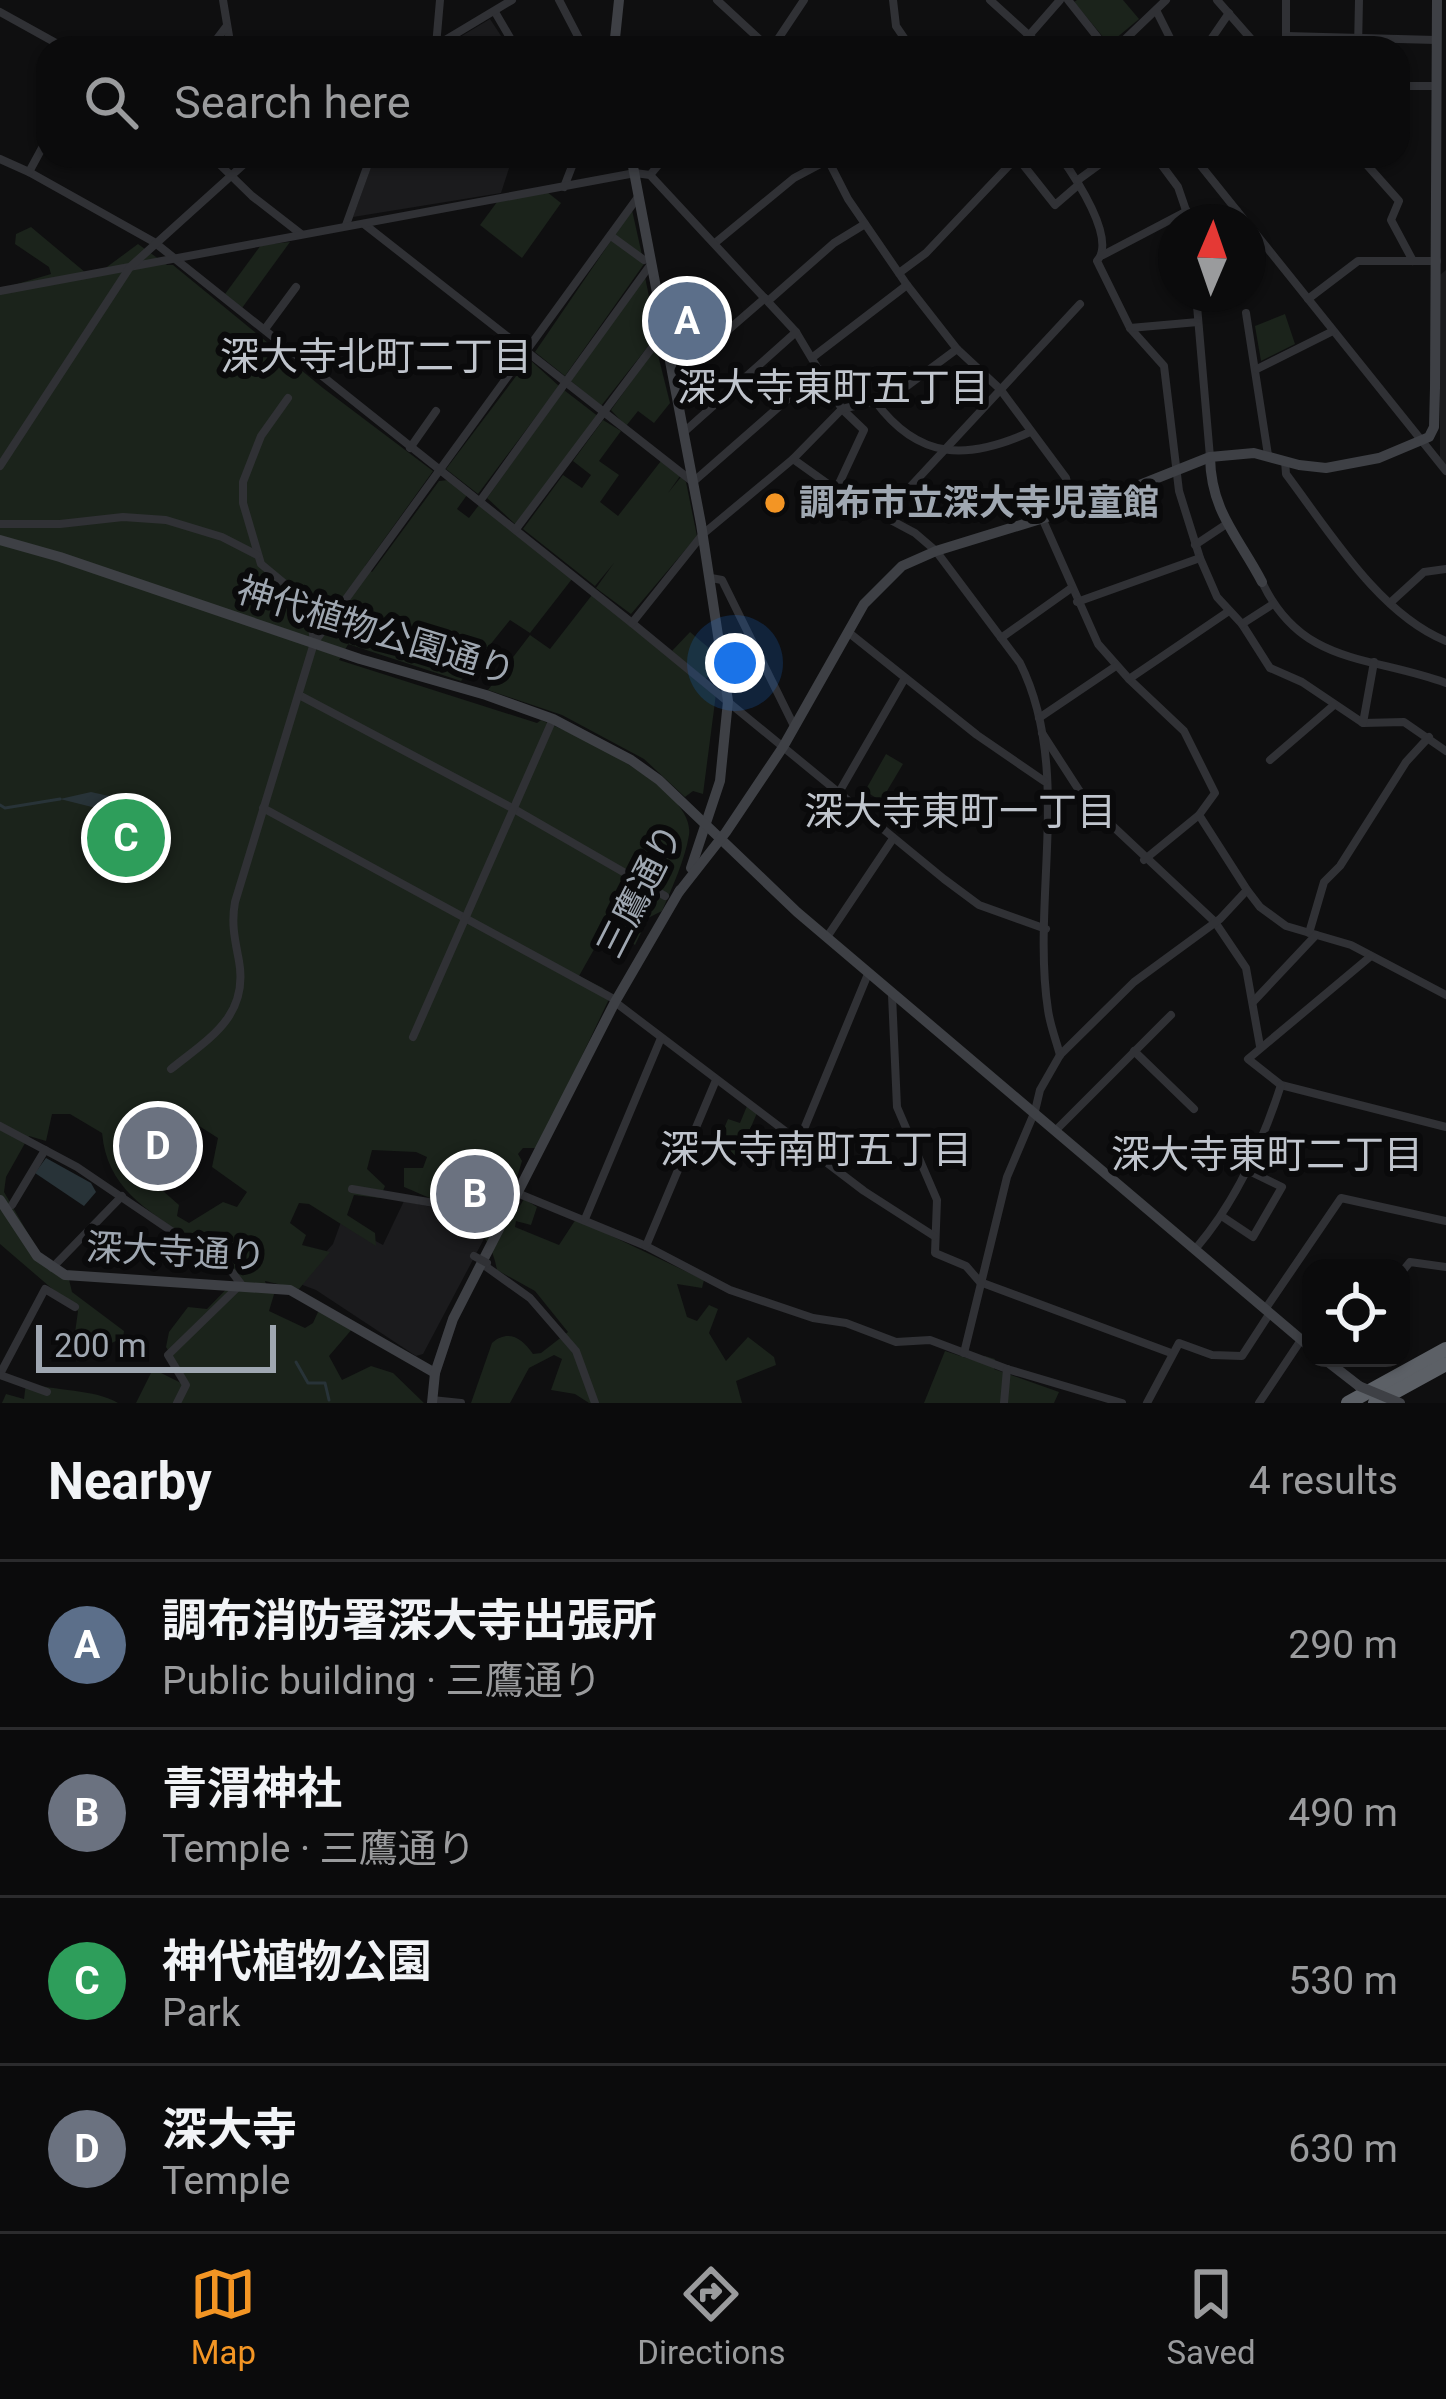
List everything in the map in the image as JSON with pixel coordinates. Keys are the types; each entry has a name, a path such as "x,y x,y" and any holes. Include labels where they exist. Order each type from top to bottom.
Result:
{"highway":[{"path":"1348,1403 1446,1349"},
{"path":"1376,1403 1446,1364"}],"street":[{"path":"223,0 228,36"},
{"path":"435,36 440,0"},
{"path":"453,36 512,0"},
{"path":"559,0 578,36"},
{"path":"615,36 619,0"},
{"path":"717,0 756,36"},
{"path":"776,36 804,0"},
{"path":"893,0 902,36"},
{"path":"990,0 1028,34 1064,0 1096,36"},
{"path":"1000,8 1008,0"},
{"path":"1129,36 1166,0"},
{"path":"1217,0 1248,36"},
{"path":"1286,0 1286,36"},
{"path":"1358,36 1359,0"},
{"path":"299,695 672,894 719,840 783,747 869,596 911,561 1073,509 1210,457 1268,455 1284,464 1342,467 1423,441 1433,428 1441,261 1437,0"},
{"path":"1157,11 1169,36"},
{"path":"0,12 43,36"},
{"path":"495,12 509,36"},
{"path":"1213,36 1229,13"},
{"path":"219,36 226,27"},
{"path":"1410,41 1436,40"},
{"path":"0,159 154,242 632,622 892,840 979,905 1046,929"},
{"path":"29,172 36,159"},
{"path":"223,168 302,236"},
{"path":"0,466 130,267 237,168"},
{"path":"346,226 367,168"},
{"path":"564,187 571,168"},
{"name":"三鷹通り","path":"432,1401 434,1373 448,1328 613,1000 707,827 723,763 728,701 710,578 634,168"},
{"path":"650,175 656,168"},
{"path":"715,243 810,168"},
{"path":"833,168 907,286 957,349 1000,389 1066,478 1073,509"},
{"path":"898,273 926,253 1006,168"},
{"path":"1026,168 1055,205 1096,168"},
{"path":"1068,168 1098,223 1103,255"},
{"path":"1164,168 1183,204"},
{"path":"1203,168 1231,204"},
{"path":"1370,168 1399,201 1391,220 1413,261"},
{"path":"0,291 635,173 650,175 796,332 842,409 864,430 836,490"},
{"path":"171,1069 226,1025 237,1003 241,979 233,912 314,643 639,196"},
{"path":"363,224 693,482 821,370"},
{"path":"674,377 834,243 865,224"},
{"path":"1158,230 1097,261 1130,328 1164,366 1176,468 1196,545 1217,597 1242,624 1270,668 1302,682 1363,723 1404,722 1446,751"},
{"path":"480,502 648,262 611,236"},
{"path":"1266,246 1446,471"},
{"path":"1308,298 1358,261 1441,261"},
{"path":"264,329 296,286"},
{"path":"813,357 907,286"},
{"path":"884,514 1080,304"},
{"path":"1197,312 1211,479 1226,525 1240,540 1273,604 1304,637 1327,650 1446,683"},
{"path":"1246,313 1268,455"},
{"path":"1130,328 1198,322"},
{"path":"1257,369 1333,331"},
{"path":"516,530 664,332"},
{"path":"683,432 796,332"},
{"path":"632,622 703,533 793,459 842,409 907,386 957,349"},
{"path":"288,398 261,436 243,482 243,502 266,571 308,603 314,643"},
{"path":"875,401 888,419 939,452 993,448 1030,432"},
{"path":"410,448 436,411"},
{"path":"793,459 936,551 1030,683 1042,732 1049,851 1048,1009 1060,1055"},
{"path":"1284,464 1340,547 1390,603 1424,632 1446,641"},
{"path":"0,524 123,517 166,520 222,536 258,556"},
{"path":"1042,518 1098,644 1184,731 1215,794 1199,815 1144,860"},
{"path":"1196,545 1226,525"},
{"name":"神代植物公園通り","path":"0,540 554,719 643,767 827,937 1302,1340"},
{"path":"1077,602 1200,557"},
{"path":"1390,603 1424,572 1446,569"},
{"path":"710,578 722,580 794,726"},
{"path":"1001,638 1070,589"},
{"path":"1242,624 1273,604"},
{"path":"1129,680 1229,611"},
{"path":"848,632 977,735 1045,782"},
{"path":"1363,723 1374,662"},
{"path":"1040,718 1116,666"},
{"path":"838,794 905,678"},
{"path":"1270,760 1334,705"},
{"path":"413,1037 554,719"},
{"path":"1042,732 1079,794 1215,922 1246,968 1260,1046"},
{"path":"1252,1004 1312,934 1324,882 1429,737"},
{"path":"263,808 613,1000 864,1191 934,1236"},
{"path":"1199,815 1246,890 1286,926 1351,945 1446,995"},
{"path":"827,937 892,840"},
{"path":"964,1354 1006,1178 1040,1090 1060,1055 1156,963 1215,922 1246,890"},
{"path":"1370,956 1248,1059 1281,1085 1446,1126"},
{"path":"799,1142 869,972"},
{"path":"892,992 897,1107 937,1200 934,1236 938,1256 966,1266 980,1282 1171,1353"},
{"path":"1057,1130 1171,1015"},
{"path":"585,1219 661,1037"},
{"path":"1134,1051 1194,1109"},
{"path":"646,1246 716,1079"},
{"path":"1197,1247 1223,1217 1281,1085"},
{"path":"0,1126 122,1196 232,1272 241,1284 168,1355 186,1385 177,1403"},
{"path":"6,1203 44,1150"},
{"path":"1223,1217 1253,1237 1282,1187 1247,1170"},
{"path":"352,1189 440,1204 494,1236"},
{"path":"517,1192 646,1246 730,1291 896,1342 930,1340 1006,1369 1123,1403"},
{"path":"465,1194 502,1210"},
{"path":"52,1268 122,1196"},
{"path":"1147,1403 1179,1343 1212,1354 1242,1355 1341,1198 1446,1221"},
{"name":"深大寺通り","path":"6,1203 29,1248 52,1268 79,1278 241,1284 302,1294 434,1373"},
{"path":"481,1261 530,1298 576,1351 595,1403"},
{"path":"1410,1262 1446,1267"},
{"path":"47,1392 0,1374 45,1289 75,1307"},
{"path":"1259,1403 1302,1349"},
{"path":"1337,1367 1359,1386 1400,1403"},
{"path":"1004,1403 1006,1369"},
{"path":"432,1401 460,1403"}],"shaded area":[{"path":"1123,0 1139,19 1119,36 1102,36 1074,2"},
{"path":"490,19 501,36 462,36"},
{"path":"371,168 509,168 501,193 353,217"},
{"path":"547,192 561,203 522,258 480,225 497,202"},
{"path":"632,210 644,264 565,376 535,352"},
{"path":"31,227 92,278 138,244 173,265 433,471 365,566 372,572 439,481 448,480 467,495 457,509 469,518 479,505 572,579 530,633 510,620 461,681 348,644 339,660 558,727 654,782 686,817 687,844 662,911 648,918 635,945 606,928 579,976 610,997 538,1148 523,1148 518,1154 522,1161 509,1204 518,1209 524,1199 537,1207 531,1225 516,1221 515,1227 559,1245 576,1219 704,1280 702,1288 677,1284 687,1317 697,1321 709,1305 718,1309 709,1333 726,1361 748,1337 774,1357 776,1365 736,1381 742,1403 589,1403 575,1394 551,1390 562,1359 554,1355 529,1368 510,1403 471,1403 492,1343 509,1336 533,1354 541,1353 568,1332 535,1291 497,1270 485,1238 463,1216 404,1187 404,1168 423,1168 427,1157 416,1152 372,1150 367,1169 385,1186 380,1198 354,1195 347,1215 375,1233 376,1246 309,1204 299,1203 290,1223 306,1235 302,1245 330,1252 299,1289 265,1281 268,1290 275,1291 269,1311 305,1328 318,1312 328,1312 353,1328 329,1356 342,1380 371,1366 393,1373 424,1403 179,1403 188,1382 166,1347 169,1332 188,1307 207,1309 239,1276 214,1251 215,1241 204,1232 188,1238 131,1195 112,1169 102,1133 70,1114 52,1114 46,1141 29,1136 6,1177 4,1192 40,1254 67,1271 72,1292 124,1331 123,1338 93,1351 75,1333 78,1311 0,1244 0,289 51,274 49,267 15,244 16,234","holes":["170,1112 218,1138 212,1167 247,1192 237,1207 223,1202 189,1223 177,1216 179,1205 130,1162 125,1141 154,1131"]},
{"path":"290,242 242,308 225,294 261,245"},
{"path":"1446,270 1446,466 1440,458 1440,275"},
{"path":"645,277 657,335 601,406 571,381"},
{"path":"1285,314 1295,344 1261,361 1255,326"},
{"path":"656,347 670,403 654,423 638,411 626,426 611,410"},
{"path":"529,359 559,386 478,494 446,469"},
{"path":"564,390 599,417 515,524 487,498"},
{"path":"603,420 621,431 599,461 619,475 600,502 618,516 661,461 680,476 668,493 681,477 686,482 697,536 631,614 596,588 614,563 595,586 523,529 563,475 582,488 591,475 573,461"},
{"path":"592,595 716,694 703,794 693,791 685,797 644,759 562,715 488,690 530,635 550,649"},
{"path":"690,632 709,648 711,675 705,679 672,651"},
{"path":"886,754 903,764 881,801 865,791"},
{"path":"91,792 109,796 123,820 118,828 136,839 120,841 96,808 60,799"},
{"path":"747,1106 757,1113 738,1157 716,1148 728,1119 740,1123"},
{"path":"46,1158 91,1183 96,1192 84,1206 35,1173"},
{"path":"404,1201 441,1209 486,1235 423,1354 416,1356 316,1290 292,1281 333,1244 341,1222 383,1245"},
{"path":"945,1351 979,1362 985,1356 995,1359 994,1369 1059,1392 1054,1403 924,1403"},
{"path":"153,1369 183,1384 174,1403 136,1403"},
{"path":"26,1383 118,1403 2,1403 6,1394 24,1399"}],"waterway":[{"path":"0,805 60,799"},
{"path":"296,1362 308,1383 325,1383 329,1400"}],"place":[{"name":"調布消防署深大寺出張所","path":"687,321"},
{"name":"調布市立深大寺児童館","path":"775,503"},
{"name":"神代植物公園","path":"126,838"},
{"name":"深大寺","path":"158,1146"},
{"name":"青渭神社","path":"475,1194"}],"district":[{"name":"深大寺北町二丁目","path":"376,357"},
{"name":"深大寺東町五丁目","path":"833,388"},
{"name":"深大寺東町一丁目","path":"960,812"},
{"name":"深大寺南町五丁目","path":"816,1150"},
{"name":"深大寺東町二丁目","path":"1267,1155"}]}
